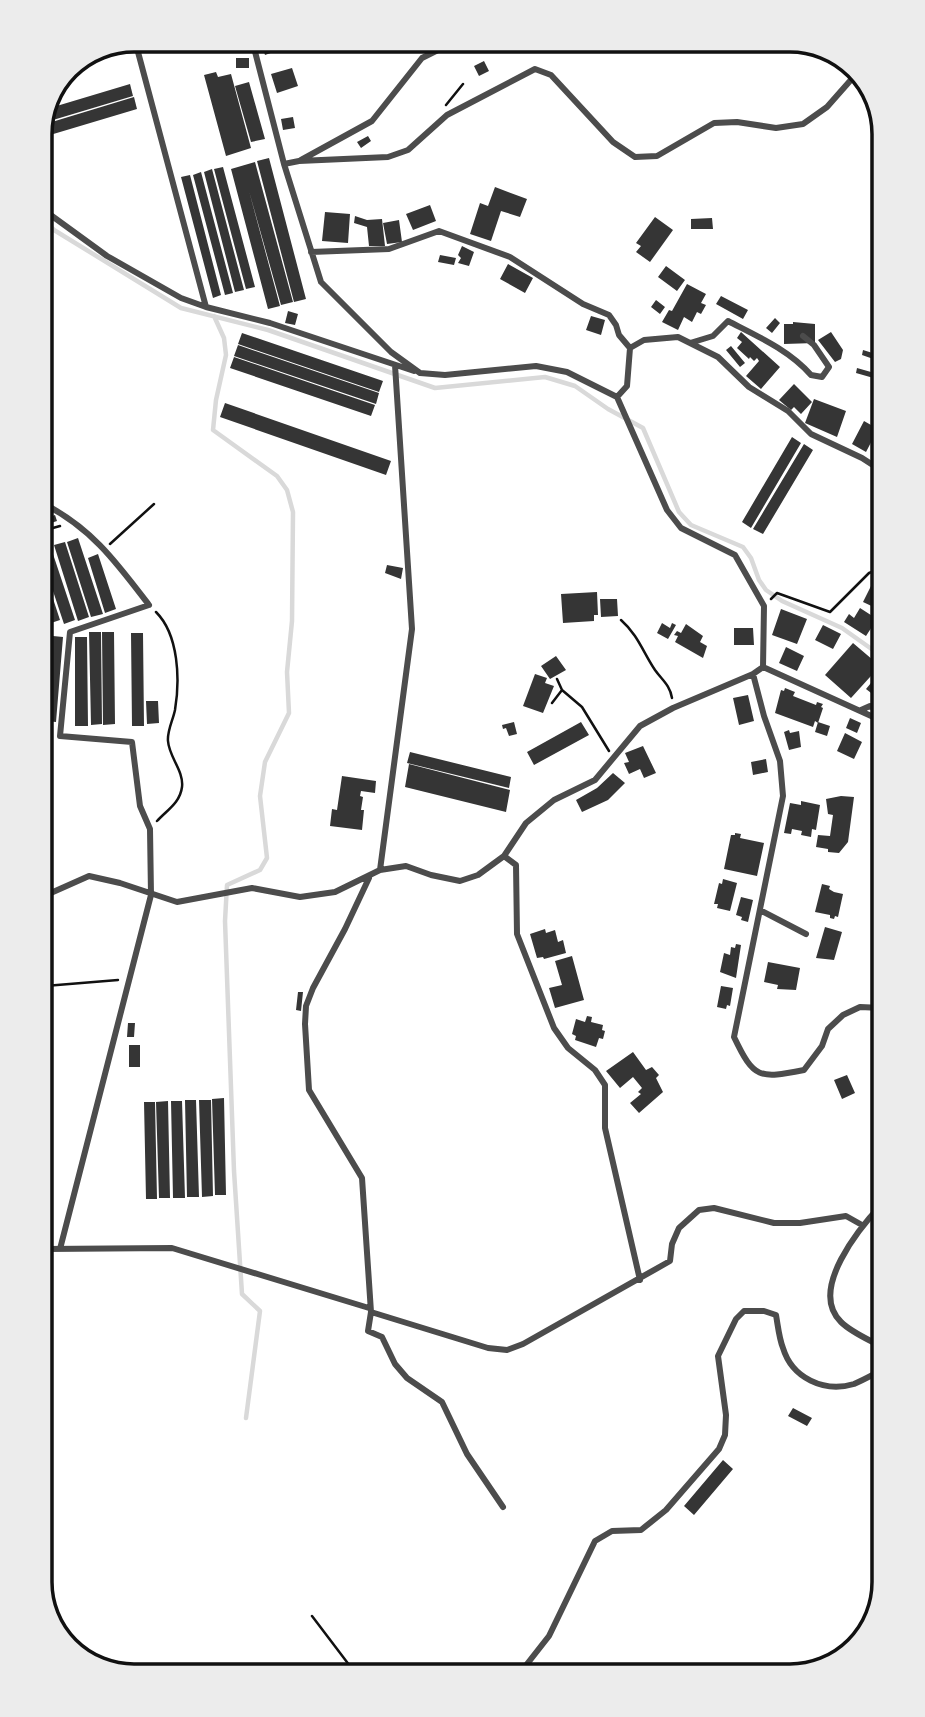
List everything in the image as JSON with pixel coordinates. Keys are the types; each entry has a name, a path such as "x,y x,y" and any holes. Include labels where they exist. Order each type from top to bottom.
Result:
{"street":[{"path":"138,52 206,307"},
{"path":"256,52 284,164 321,282 391,352 420,373"},
{"path":"299,161 372,121 422,58 433,52"},
{"path":"284,164 388,156 408,150 447,115 535,69 551,75 613,142 635,157 657,156 714,124 737,122 776,128 803,124 827,107 851,80"},
{"path":"53,217 107,256 181,298 206,307 271,323 420,373 444,376 536,366 567,372 617,397 667,510 681,528 735,555 764,606 763,667"},
{"path":"311,252 389,249 439,231 510,257 583,304 609,315 619,335 630,348 626,386 617,397"},
{"path":"690,343 713,336 728,321 800,362 811,375 822,377 829,367 814,345 803,336"},
{"path":"630,348 644,340 678,337 718,357 749,387 788,411 811,434 872,464"},
{"path":"380,870 412,629 395,365"},
{"path":"53,508 69,516 105,548 149,605 70,632 60,736 132,742 139,806 150,829 151,895 60,1249"},
{"path":"53,892 89,876 177,902 252,888 300,897 335,892 380,870 406,866 460,881 478,875 504,856 526,823 554,800 595,780 640,726 763,667"},
{"path":"763,667 872,716"},
{"path":"753,674 779,761 783,796 734,1037 744,1058 756,1073 772,1076 804,1070 822,1046 828,1028 843,1015 860,1007 872,1007"},
{"path":"861,710 872,707"},
{"path":"504,856 516,865 517,934 554,1028 568,1048 595,1069 605,1085 605,1128 640,1280"},
{"path":"369,877 306,1006 309,1090 362,1178 370,1310 368,1331 382,1336 395,1364 407,1378 442,1402 467,1454 503,1507"},
{"path":"761,910 806,934"},
{"path":"53,1249 172,1248 488,1348 507,1350 523,1344 670,1261 672,1244 679,1228 699,1210 714,1208 774,1223 800,1223 846,1216 862,1224"},
{"path":"872,1214 862,1224 831,1281 829,1301 840,1322 872,1341"},
{"path":"526,1664 549,1636 594,1541 612,1531 641,1530 666,1510 719,1449 725,1435 726,1415 718,1356 736,1318 744,1311 764,1311 776,1315 783,1349 791,1365 814,1384 831,1388 855,1383 872,1375"}],"path":[{"path":"447,115 446,103 463,84"},
{"path":"105,548 154,504"},
{"path":"53,528 62,526 69,516"},
{"path":"764,606 777,593 830,612 872,572"},
{"path":"149,605 160,616 170,633 176,664 175,713 167,738 183,786 177,802 150,829"},
{"path":"621,620 635,632 656,671 670,688 673,708"},
{"path":"557,679 562,690 582,707 613,756"},
{"path":"552,703 562,690"},
{"path":"53,985 130,979"},
{"path":"312,1616 348,1664"}],"building":[{"path":"236,58 249,58 249,68 236,68"},
{"path":"484,61 489,71 479,76 474,66"},
{"path":"292,68 298,86 277,93 271,74"},
{"path":"216,72 218,77 231,74 251,148 226,156 204,75"},
{"path":"249,82 265,139 251,142 235,86"},
{"path":"130,84 133,96 54,120 58,106"},
{"path":"134,97 137,109 53,134 54,121"},
{"path":"293,117 295,128 283,130 281,119"},
{"path":"368,136 371,141 361,148 357,142"},
{"path":"269,158 306,299 294,302 257,161"},
{"path":"255,162 293,302 281,305 249,191 280,306 268,309 231,169"},
{"path":"223,167 255,287 246,289 214,169"},
{"path":"212,169 244,290 235,292 204,172"},
{"path":"201,172 233,293 225,295 193,175"},
{"path":"190,175 221,295 213,298 181,177"},
{"path":"495,187 527,199 520,217 501,211 491,241 470,234 480,203 488,206"},
{"path":"430,205 436,221 413,230 406,214"},
{"path":"325,212 350,214 348,243 322,241"},
{"path":"355,216 367,220 382,219 385,246 369,246 367,227 354,223"},
{"path":"655,217 673,230 650,262 636,252 641,246 636,243"},
{"path":"712,218 713,229 691,229 691,219"},
{"path":"399,220 402,242 387,244 383,223"},
{"path":"462,246 474,252 469,266 458,263"},
{"path":"440,255 456,258 454,265 438,262"},
{"path":"508,264 533,278 525,293 500,279"},
{"path":"666,266 685,280 677,291 658,277"},
{"path":"687,284 706,294 701,303 706,305 701,314 697,312 692,322 684,317 678,330 662,322 669,310 672,311"},
{"path":"721,296 748,310 743,319 716,304"},
{"path":"656,300 665,307 660,314 651,307"},
{"path":"288,311 298,314 295,325 285,323"},
{"path":"591,316 605,320 601,335 586,330"},
{"path":"775,318 780,323 772,333 766,328"},
{"path":"784,324 815,324 815,343 784,344"},
{"path":"741,332 780,367 761,389 746,376 759,361 757,358 754,361 750,357 749,359 737,348 742,342 737,338"},
{"path":"831,332 843,350 841,359 835,362 818,340"},
{"path":"242,333 383,381 379,392 238,344"},
{"path":"238,345 379,393 376,404 234,356"},
{"path":"731,346 745,363 740,367 726,350"},
{"path":"863,350 872,353 872,359 862,355"},
{"path":"234,357 375,405 371,416 230,368"},
{"path":"857,368 872,372 872,378 856,373"},
{"path":"794,384 812,402 801,414 794,407 791,410 779,400"},
{"path":"814,399 846,411 837,437 805,423"},
{"path":"225,403 391,461 386,475 220,417"},
{"path":"864,421 872,426 872,440 866,452 852,444"},
{"path":"792,437 801,443 751,528 742,522"},
{"path":"804,444 813,450 763,534 753,529"},
{"path":"78,538 103,614 91,617 67,542"},
{"path":"65,542 89,617 78,621 54,545"},
{"path":"53,554 75,620 64,624 53,591"},
{"path":"98,554 116,609 105,613 88,558"},
{"path":"387,565 403,568 401,579 385,573"},
{"path":"872,584 872,606 863,602"},
{"path":"597,592 598,615 594,615 594,621 563,623 561,594"},
{"path":"53,599 60,620 53,622"},
{"path":"600,599 617,599 618,616 601,617"},
{"path":"860,608 872,616 872,627 866,636 844,622 849,614 854,618"},
{"path":"781,609 807,619 797,644 772,635"},
{"path":"662,623 670,628 672,623 676,625 668,639 657,633"},
{"path":"686,624 703,636 700,642 707,646 703,658 675,642 678,636 674,635 677,631 681,633"},
{"path":"823,625 841,634 833,649 815,640"},
{"path":"734,628 753,628 754,645 734,645"},
{"path":"89,632 101,632 102,724 91,725"},
{"path":"102,632 114,632 115,724 103,725"},
{"path":"131,633 143,633 144,726 132,726"},
{"path":"53,636 63,637 56,722 53,722"},
{"path":"75,637 87,637 88,726 75,726"},
{"path":"853,643 872,659 872,675 851,698 825,675"},
{"path":"786,647 804,656 797,671 779,663"},
{"path":"556,656 566,670 550,679 541,666"},
{"path":"535,674 547,678 545,683 554,686 543,713 523,706"},
{"path":"872,682 872,694 866,689"},
{"path":"785,688 795,692 793,696 816,705 817,702 823,704 818,723 815,721 813,727 775,713 781,690 784,691"},
{"path":"748,695 754,721 739,725 733,698"},
{"path":"146,701 158,701 159,723 147,724"},
{"path":"850,718 861,723 857,733 846,728"},
{"path":"514,722 517,734 509,736 502,725"},
{"path":"581,722 589,735 534,765 527,752"},
{"path":"818,722 830,726 827,736 815,732"},
{"path":"789,730 790,733 799,731 801,747 789,750 784,732"},
{"path":"845,733 862,742 854,759 837,751"},
{"path":"643,746 656,773 644,778 640,769 629,774 624,763 629,762 625,753"},
{"path":"410,752 511,777 509,788 407,763"},
{"path":"766,759 768,772 753,775 751,762"},
{"path":"409,764 510,790 506,812 405,787"},
{"path":"613,773 625,783 608,800 582,812 576,800 597,788"},
{"path":"342,776 376,781 375,793 361,791 361,810 364,810 362,830 330,826 332,809 337,810"},
{"path":"854,797 848,842 839,853 828,852 828,849 816,847 818,835 830,836 833,815 828,814 826,799"},
{"path":"801,801 820,805 816,830 812,829 811,837 792,829 791,834 784,833 790,803 801,805"},
{"path":"741,834 740,838 764,843 757,876 724,869 731,835"},
{"path":"723,879 737,883 730,911 717,908 718,904 714,904 719,883 722,884"},
{"path":"822,884 843,894 838,917 835,916 834,919 830,918 830,915 815,912"},
{"path":"741,897 753,900 748,922 736,915"},
{"path":"825,927 842,932 834,960 816,958"},
{"path":"545,929 546,933 555,930 558,942 563,940 566,953 544,959 537,958 530,934"},
{"path":"736,944 741,945 736,978 720,972 724,953 730,955 731,947 735,948"},
{"path":"572,956 584,1000 555,1008 549,988 562,985 555,961"},
{"path":"768,962 800,968 796,990 777,989 778,985 764,982"},
{"path":"721,986 733,988 730,1006 727,1005 726,1009 717,1007"},
{"path":"298,992 303,992 301,1011 296,1010"},
{"path":"587,1016 592,1017 591,1022 603,1025 602,1030 605,1031 603,1039 599,1038 596,1047 575,1040 576,1036 572,1034 576,1019 585,1022"},
{"path":"128,1023 135,1023 134,1037 127,1037"},
{"path":"129,1045 140,1045 140,1067 129,1067"},
{"path":"633,1052 646,1070 652,1067 659,1075 656,1078 663,1092 639,1113 630,1103 641,1094 638,1092 642,1088 633,1077 620,1088 606,1071"},
{"path":"847,1075 855,1093 842,1099 834,1080"},
{"path":"224,1098 226,1195 215,1195 212,1099"},
{"path":"185,1100 196,1100 199,1197 187,1197"},
{"path":"199,1100 211,1100 213,1196 202,1197"},
{"path":"168,1101 170,1198 159,1198 156,1102"},
{"path":"171,1101 182,1101 185,1198 173,1198"},
{"path":"144,1102 155,1102 157,1199 146,1199"},
{"path":"793,1408 812,1418 807,1426 788,1416"},
{"path":"723,1460 733,1469 694,1515 684,1506"}],"waterway":[{"path":"53,229 181,308 268,330 435,388 545,377 575,386 608,409 643,428 679,512 691,525 743,547 766,590 782,601 842,628 872,649"},
{"path":"214,316 224,338 226,355 216,400 213,430 277,476 287,490 293,512 292,621 287,672 289,713 265,762 260,796 267,858 260,870 227,885 225,921 234,1171 242,1294 260,1311 246,1418"}]}
